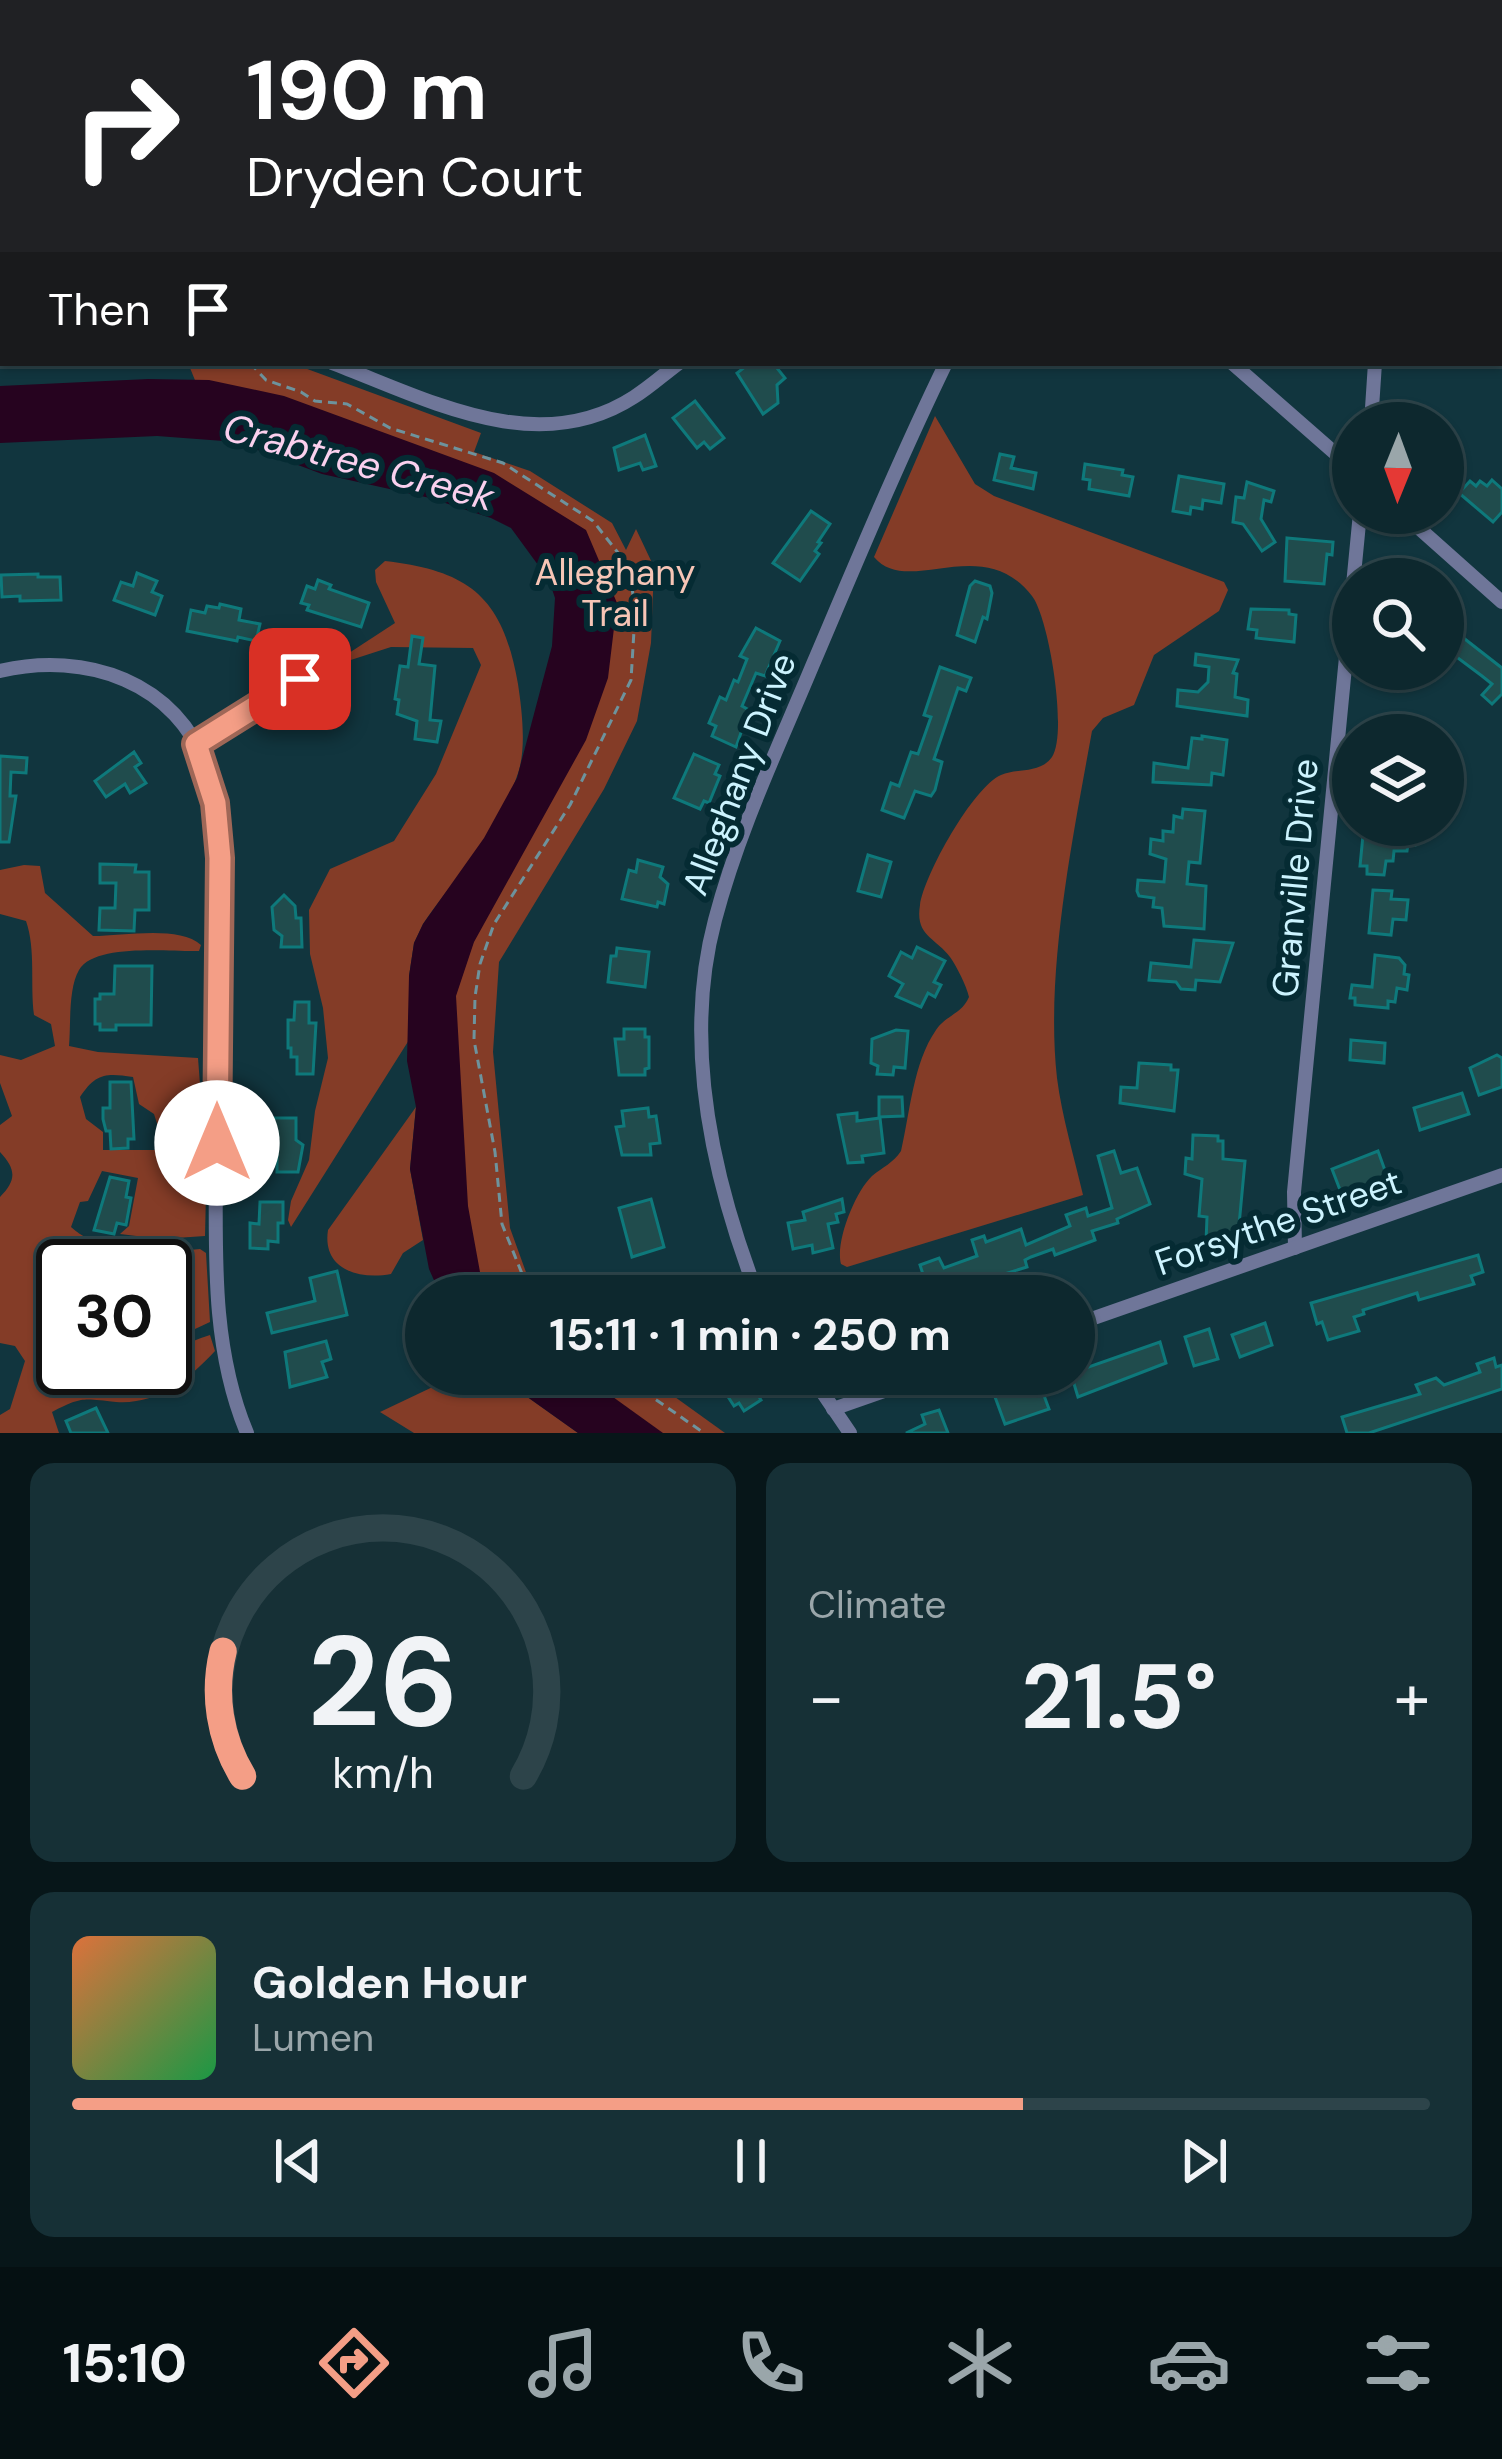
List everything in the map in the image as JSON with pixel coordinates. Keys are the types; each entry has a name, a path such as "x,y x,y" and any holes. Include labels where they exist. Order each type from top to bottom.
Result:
{"street":[{"path":"340,366 454,410 511,425 577,421 631,399 675,366"},
{"name":"Alleghany Drive","path":"750,1275 729,1221 711,1147 704,992 710,940 733,861 766,777 906,445 945,366"},
{"path":"1235,366 1332,451"},
{"path":"1372,402 1375,366"},
{"name":"Granville Drive","path":"1294,1248 1296,1171 1358,534"},
{"path":"1426,534 1502,602"},
{"path":"0,671 54,663 110,673 141,686 169,708 196,744 215,803 220,858 218,1313 236,1408 247,1433"},
{"path":"196,744 300,679"},
{"name":"Forsythe Street","path":"1095,1318 1502,1175"},
{"path":"824,1395 850,1433"},
{"path":"833,1408 871,1395"}],"path":[{"path":"253,366 266,380 315,401 347,404 390,428 503,463 592,521 629,568 635,614 632,680 570,805 494,924 478,980 474,1040 495,1152 502,1224 522,1275"},
{"path":"649,1395 704,1433"}],"green space":[{"name":"Alleghany Trail","path":"189,366 299,366 481,433 474,452 530,471 612,523 626,550 636,529 654,567 651,643 637,721 604,789 499,962 493,1052 510,1228 527,1275 464,1275 433,1048 543,759 573,574 509,509 212,422"},
{"path":"935,416 975,484 994,496 1224,582 1228,590 1219,611 1154,655 1134,705 1103,718 1092,731 1063,904 1054,1037 1065,1122 1083,1195 847,1267 841,1264 841,1243 853,1205 872,1176 901,1151 928,1043 969,997 953,961 920,923 923,891 977,796 1001,775 1047,762 1058,725 1045,627 1032,596 1012,577 969,566 906,571 888,568 874,557"},
{"path":"385,561 440,572 478,594 492,610 512,654 522,754 499,815 414,943 409,1040 291,1227 291,1201 309,1160 328,1058 323,1008 310,954 309,910 330,869 394,841 436,774 481,665 473,648 391,647 326,668 395,623 376,582 375,570"},
{"path":"40,866 45,893 93,936 165,933 201,945 199,951 100,956 79,970 73,987 69,1046 198,1058 204,1137 161,1136 154,1114 139,1104 133,1077 102,1076 80,1097 86,1119 103,1132 103,1150 207,1150 205,1236 161,1239 120,1234 129,1226 138,1178 102,1171 88,1201 80,1202 71,1227 90,1239 36,1239 36,1395 158,1395 131,1402 70,1403 52,1412 59,1433 0,1433 0,1415 10,1409 25,1361 15,1346 0,1343 0,1197 12,1174 0,1152 0,1125 12,1116 0,1083 0,1055 21,1060 55,1046 51,1024 34,1015 26,921 0,914 0,870"},
{"path":"416,1107 410,1169 423,1240 403,1253 391,1274 366,1275 345,1269 331,1254 328,1230"},
{"path":"192,1249 206,1253 210,1322 192,1330"},
{"path":"210,1335 215,1351 194,1371 192,1343"},
{"path":"416,1395 525,1395 578,1433 414,1433 380,1412"},
{"path":"567,1395 672,1395 725,1433 615,1433"}],"water":[{"name":"Crabtree Creek","path":"209,380 284,396 494,473 586,530 617,603 608,678 586,740 474,942 456,996 468,1206 482,1275 432,1275 429,1269 410,1169 416,1107 407,1061 409,976 414,943 423,924 484,838 517,778 552,646 555,598 549,580 511,528 491,518 430,498 322,474 237,442 157,436 0,443 0,386"},
{"path":"525,1395 610,1395 663,1433 578,1433"}],"building":[{"path":"746,366 775,366 785,378 777,385 778,403 763,414 737,373"},
{"path":"695,401 724,438 710,449 704,442 697,448 673,418"},
{"path":"645,435 656,466 643,470 640,463 619,470 614,448"},
{"path":"1000,454 1014,457 1011,468 1036,473 1033,489 994,480"},
{"path":"1085,464 1123,470 1122,475 1133,477 1129,496 1089,489 1090,480 1083,479"},
{"path":"1179,476 1224,484 1221,503 1203,500 1202,509 1191,507 1190,514 1173,511"},
{"path":"1492,480 1502,489 1502,512 1493,522 1464,497 1470,481 1487,486"},
{"path":"1247,482 1274,491 1271,502 1264,500 1261,519 1275,542 1262,551 1243,524 1233,522 1236,497 1244,498"},
{"path":"811,511 830,524 818,542 815,551 819,554 800,581 773,563"},
{"path":"1287,538 1333,542 1324,584 1285,581"},
{"path":"137,573 157,581 152,592 162,596 155,615 114,600 121,582 133,586"},
{"path":"1,575 60,577 61,600 2,597"},
{"path":"318,580 331,585 329,589 369,603 361,627 307,610 309,605 301,603 307,586 315,589"},
{"path":"975,581 990,586 992,593 987,619 983,617 975,642 957,635"},
{"path":"220,604 241,609 239,620 260,624 256,641 187,631 191,610 205,613 207,606 219,608"},
{"path":"1251,609 1289,610 1296,615 1294,642 1256,638 1257,630 1248,629"},
{"path":"756,628 780,641 765,676 756,673 742,706 749,710 736,747 712,736 716,726 709,723 720,697 726,700 734,680 738,682 747,659 740,656"},
{"path":"412,636 423,638 419,664 435,666 430,720 441,721 437,742 415,739 417,721 397,714 400,666 408,667"},
{"path":"1464,638 1502,668 1502,694 1492,704 1482,695 1492,684 1464,663"},
{"path":"1196,654 1238,660 1233,673 1237,674 1235,697 1248,700 1247,716 1177,706 1178,690 1198,692 1208,682 1209,667 1195,665"},
{"path":"940,667 971,678 966,691 958,688 934,759 942,762 935,790 931,796 915,791 904,818 882,810 891,783 899,786 911,752 918,754 931,717 924,715"},
{"path":"1192,738 1227,740 1223,775 1212,773 1211,785 1153,782 1154,763 1188,768"},
{"path":"134,752 141,763 135,767 146,783 130,793 125,784 106,797 95,781"},
{"path":"694,754 719,765 715,774 720,776 709,803 704,801 700,809 674,798"},
{"path":"0,756 27,758 26,773 11,772 10,796 16,796 9,842 0,842"},
{"path":"1183,809 1205,811 1200,863 1189,862 1187,884 1206,886 1204,929 1164,926 1162,908 1153,907 1154,898 1139,896 1137,891 1138,880 1164,882 1166,859 1150,854 1151,839 1163,841 1163,831 1173,832 1174,816 1182,818"},
{"path":"1362,846 1408,846 1407,851 1394,851 1384,875 1367,874 1367,866 1360,866"},
{"path":"868,855 891,862 881,897 858,891"},
{"path":"638,860 663,867 660,877 668,884 664,904 658,902 657,907 622,899 629,870 636,872"},
{"path":"100,864 136,865 135,872 149,872 149,910 135,910 134,931 99,930 100,908 115,908 116,883 100,883"},
{"path":"1373,890 1392,891 1391,899 1408,900 1406,920 1393,919 1391,935 1369,933"},
{"path":"284,895 295,906 296,918 301,918 302,947 281,947 282,936 274,930 272,907"},
{"path":"1194,940 1233,943 1220,982 1196,980 1195,990 1181,989 1176,982 1149,980 1151,963 1191,967"},
{"path":"917,947 945,961 934,982 941,985 935,997 928,993 921,1007 896,996 903,984 889,976 901,952 912,958"},
{"path":"617,948 649,952 645,987 608,982 611,956 616,956"},
{"path":"1375,955 1399,958 1405,965 1404,974 1409,975 1407,990 1397,988 1395,1002 1388,1001 1388,1008 1355,1005 1355,998 1350,998 1352,985 1372,987"},
{"path":"115,966 152,966 151,1025 100,1030 100,1024 95,1024 95,999 114,994"},
{"path":"295,1002 309,1002 309,1023 316,1023 313,1074 297,1074 297,1057 291,1057 288,1048 288,1020 294,1020"},
{"path":"624,1029 645,1029 649,1037 645,1075 619,1075 615,1039 624,1039"},
{"path":"908,1031 905,1068 894,1067 893,1075 877,1074 878,1066 871,1063 872,1039"},
{"path":"1351,1040 1385,1043 1384,1063 1350,1060"},
{"path":"1497,1055 1502,1058 1502,1087 1479,1095 1470,1068"},
{"path":"1139,1063 1171,1065 1171,1070 1178,1070 1174,1111 1120,1103 1121,1087 1137,1088"},
{"path":"110,1082 131,1082 134,1139 128,1139 128,1148 111,1149 110,1131 106,1131 103,1108 110,1108"},
{"path":"1462,1093 1469,1114 1420,1130 1414,1108"},
{"path":"879,1097 902,1097 903,1116 879,1117"},
{"path":"648,1108 649,1117 656,1116 660,1143 650,1144 651,1155 622,1155 616,1127 624,1126 622,1111"},
{"path":"857,1113 857,1121 880,1118 884,1153 848,1163 838,1115"},
{"path":"269,1118 296,1118 296,1140 303,1145 298,1172 277,1172 277,1135 269,1135"},
{"path":"1193,1135 1218,1136 1223,1141 1223,1159 1245,1161 1238,1236 1223,1235 1222,1243 1206,1242 1207,1217 1199,1216 1202,1179 1185,1174 1186,1158 1192,1159"},
{"path":"1114,1151 1121,1173 1137,1168 1150,1204 1117,1219 1118,1223 1092,1231 1095,1240 1025,1260 1027,1267 1001,1275 923,1275 920,1265 939,1258 944,1268 977,1256 972,1240 984,1236 986,1242 1021,1229 1026,1245 1070,1226 1066,1215 1086,1208 1088,1216 1112,1208 1098,1156"},
{"path":"1378,1151 1387,1176 1378,1179 1381,1185 1342,1195 1332,1169"},
{"path":"110,1177 129,1181 126,1197 131,1198 126,1225 117,1223 114,1234 94,1230"},
{"path":"651,1199 664,1247 632,1257 619,1208"},
{"path":"842,1199 844,1212 836,1214 838,1222 828,1224 833,1248 813,1253 812,1245 793,1249 788,1223 805,1220 803,1212"},
{"path":"260,1202 283,1202 278,1242 268,1241 268,1249 250,1248 250,1223 259,1224"},
{"path":"1478,1255 1483,1272 1471,1276 1474,1284 1419,1300 1417,1293 1363,1310 1364,1314 1354,1317 1359,1331 1328,1340 1322,1322 1317,1324 1311,1303"},
{"path":"337,1271 347,1315 272,1333 267,1313 315,1301 310,1278"},
{"path":"1265,1323 1272,1345 1240,1357 1232,1335"},
{"path":"1209,1329 1218,1359 1194,1366 1185,1337"},
{"path":"326,1341 331,1359 322,1362 327,1377 290,1387 285,1352"},
{"path":"1160,1342 1166,1363 1095,1390 1095,1365"},
{"path":"1494,1358 1496,1367 1502,1365 1502,1389 1369,1433 1347,1433 1342,1417 1420,1394 1416,1385 1436,1378 1444,1385 1480,1372 1477,1364"},
{"path":"727,1395 758,1395 761,1400 744,1411 739,1403 734,1406"},
{"path":"1044,1395 1049,1409 1005,1424 995,1397"},
{"path":"96,1408 108,1433 71,1433 66,1421"},
{"path":"939,1410 948,1433 906,1433 925,1424 922,1415"}],"route":[{"path":"217,1143 220,858 215,803 196,744 300,679"}]}
